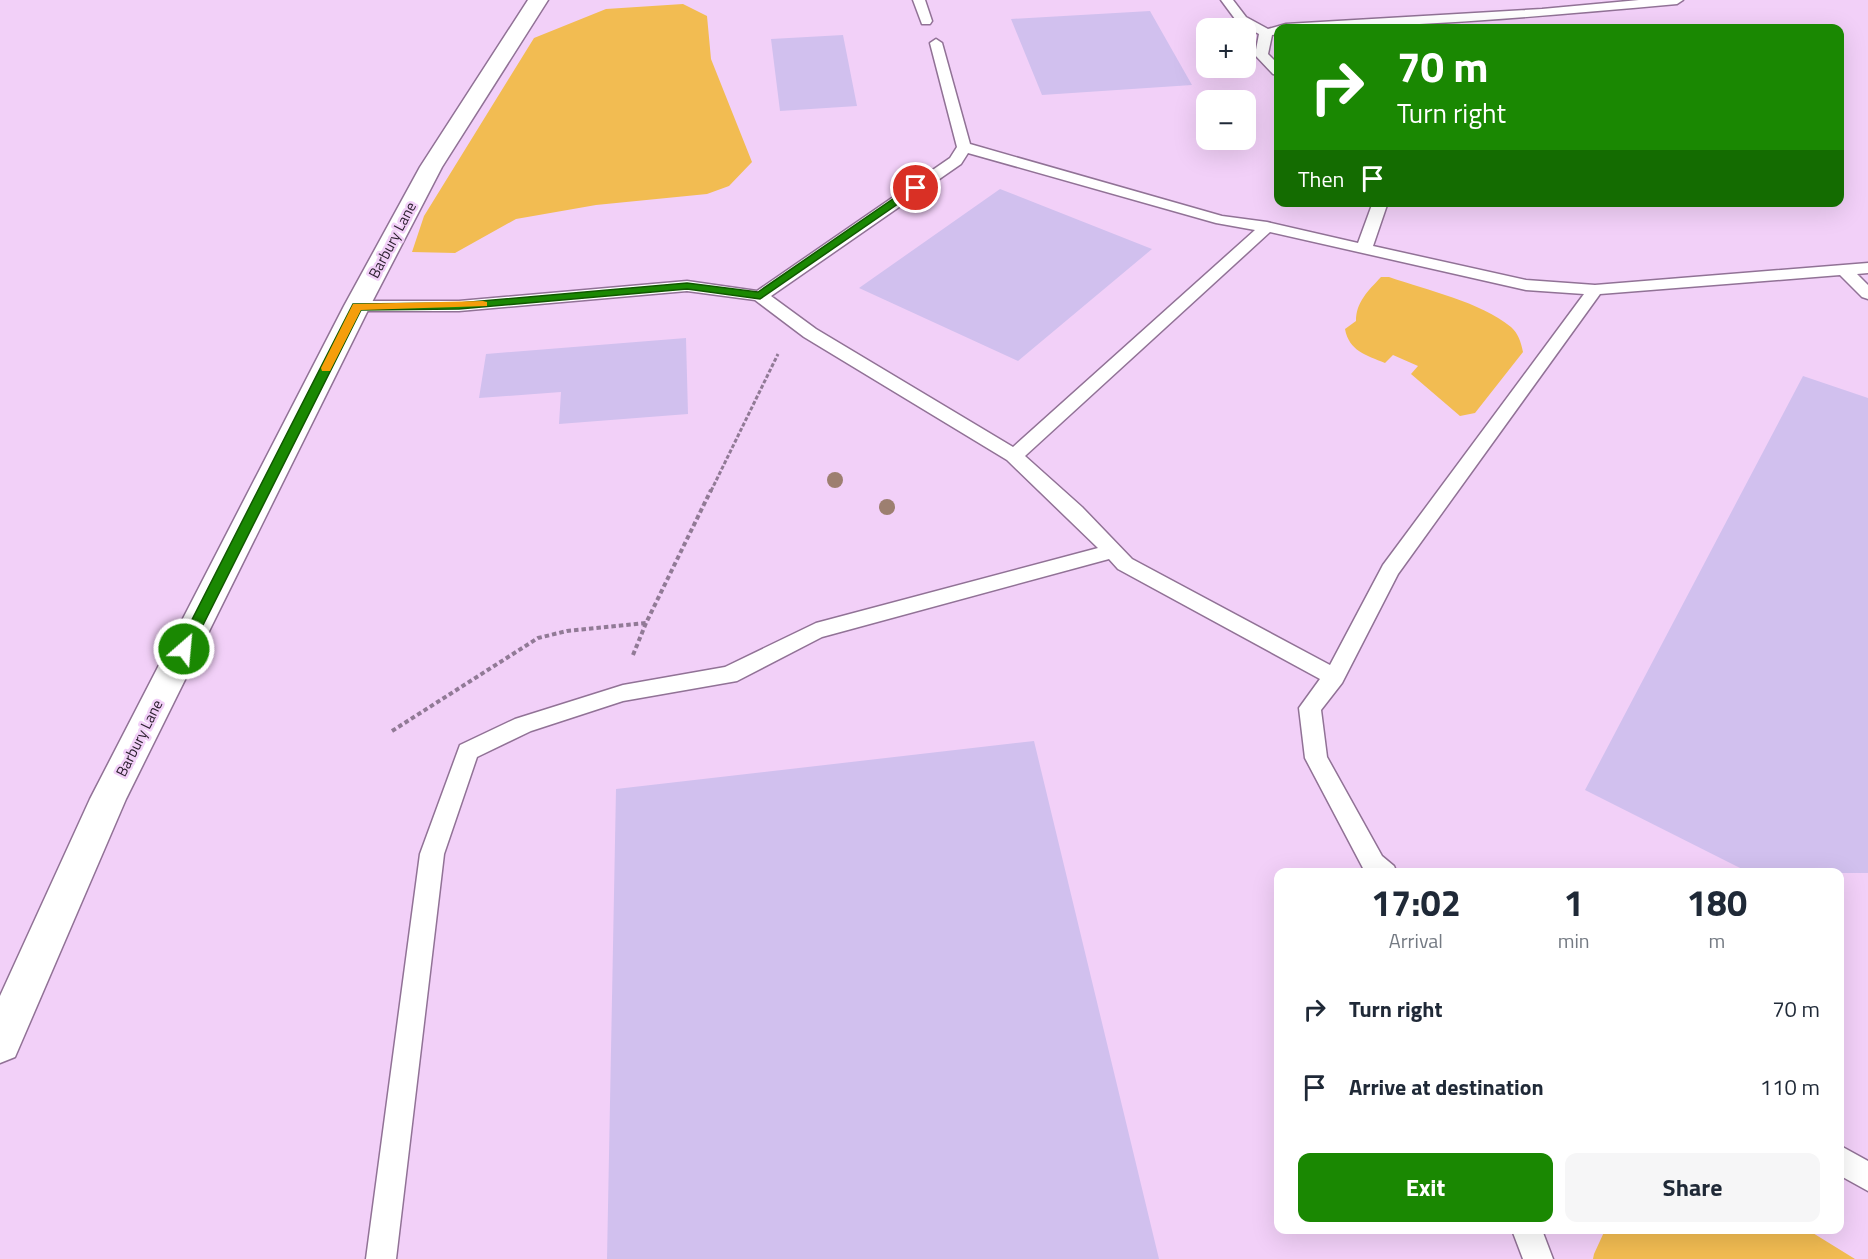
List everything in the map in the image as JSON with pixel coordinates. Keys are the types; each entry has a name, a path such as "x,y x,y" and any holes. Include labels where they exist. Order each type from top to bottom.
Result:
{"street":[{"name":"Barbury Lane","path":"0,1043 108,799 357,306 430,167 538,0"}],"lane":[{"path":"920,0 926,21"},
{"path":"1227,0 1242,20 1272,31 1261,55 1274,67"},
{"path":"1354,24 1542,13 1677,0"},
{"path":"760,296 956,160 964,147 936,43"},
{"path":"964,147 1221,220 1267,227 1526,285 1595,291 1868,268"},
{"path":"1364,248 1379,207"},
{"path":"1014,456 1267,227"},
{"path":"1844,270 1868,294"},
{"path":"357,306 459,306 687,286 760,296 801,326 1014,456 1125,564 1334,677"},
{"path":"1379,868 1373,863 1316,758 1310,708 1334,677 1390,570 1595,291"},
{"path":"381,1259 432,854 468,751 523,725 623,693 729,675 816,631 1113,551"},
{"path":"1844,1162 1868,1177"},
{"path":"1529,1234 1538,1259"}],"path":[{"path":"623,693 626,672 646,623 784,339 801,326"},
{"path":"392,731 538,638 567,631 646,623"}],"shaded area":[{"path":"683,4 707,16 711,59 752,162 729,186 707,194 596,205 516,219 455,253 412,252 424,216 534,38 606,9"},
{"path":"1381,277 1389,277 1436,292 1484,310 1499,318 1516,332 1523,352 1475,413 1460,416 1411,374 1418,366 1393,355 1385,363 1359,351 1350,342 1345,329 1356,321 1360,302"},
{"path":"1603,1234 1814,1234 1855,1259 1593,1259"}],"building":[{"path":"1150,11 1192,85 1042,95 1011,19"},
{"path":"843,35 857,106 780,111 771,39"},
{"path":"1000,189 1152,249 1018,361 859,288"},
{"path":"686,338 688,414 559,424 561,392 479,398 486,354"},
{"path":"1803,376 1868,398 1868,873 1844,873 1844,868 1740,868 1585,790"},
{"path":"1034,741 1159,1259 607,1259 616,789"}],"slow traffic":[{"path":"326,368 357,306 483,304"}],"route":[{"path":"184,649 357,306 459,306 687,286 760,296 916,188"}]}
